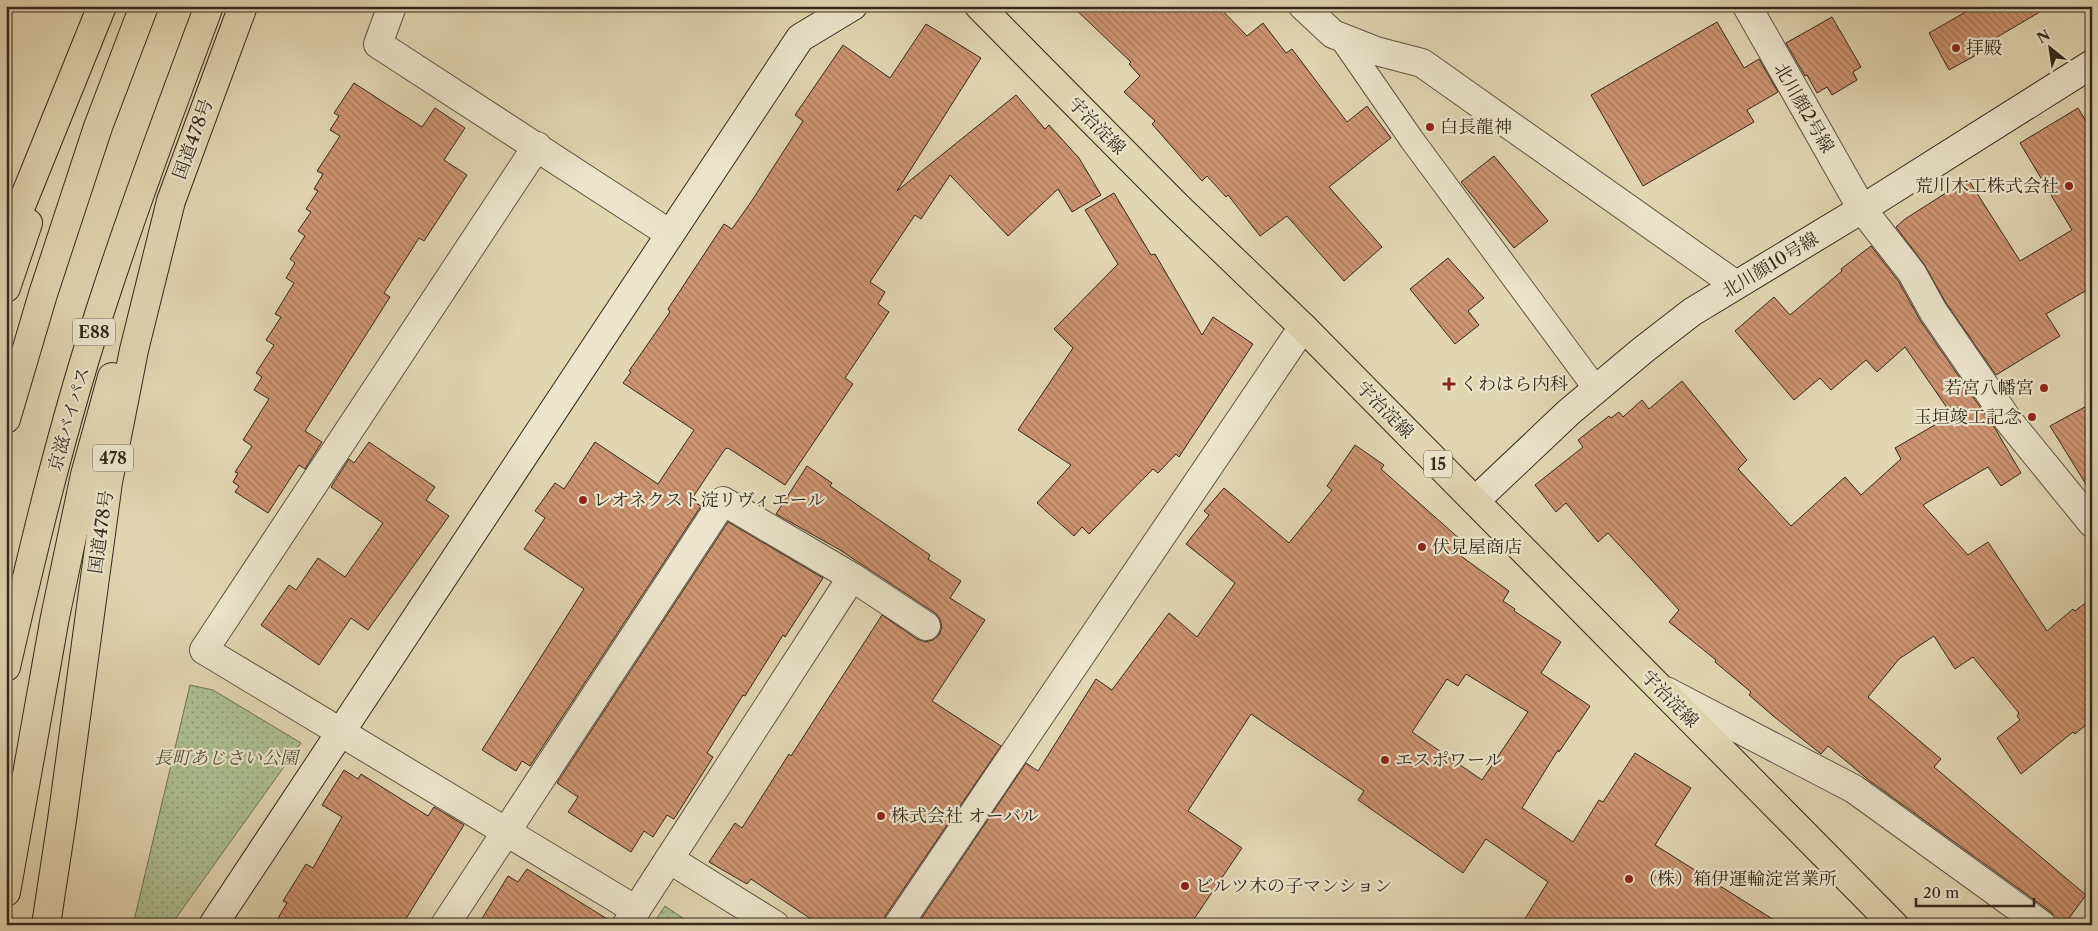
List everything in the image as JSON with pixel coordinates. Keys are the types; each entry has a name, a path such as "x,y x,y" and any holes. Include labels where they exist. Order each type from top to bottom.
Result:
{"main road":[{"path":"6,242 102,6"},
{"path":"6,419 43,294 92,145 144,6"},
{"name":"京滋バイパス","path":"6,667 54,467 101,307 158,140 209,6"},
{"name":"国道478号","path":"46,925 108,482 134,350 171,202 243,6"},
{"name":"宇治淀線","path":"979,6 1177,206 1303,327 1894,925"},
{"path":"6,288 85,46"},
{"path":"6,892 55,617 85,475 121,344 171,202"}],"street":[{"path":"392,6 378,44 670,234"},
{"path":"213,925 800,38 853,6"},
{"path":"1303,6 1333,34 1376,51 1422,63 1736,285"},
{"name":"北川顔2号線","path":"1747,6 1862,209 1912,273 1934,311 2008,420 2092,523"},
{"name":"北川顔10号線","path":"1475,501 1596,389 1692,312 1862,209 2092,64"},
{"path":"537,146 204,650 506,831 632,917 852,577"},
{"path":"898,925 1303,327"},
{"path":"445,925 724,501 852,577 926,626"},
{"path":"1658,687 1854,788 2042,925"},
{"path":"669,859 775,925"}],"lane":[{"path":"1340,36 1412,140 1596,389"}],"green space":[{"name":"長町あじさい公園","path":"190,685 213,690 301,743 171,925 133,925"},
{"path":"665,906 693,925 652,925"}],"building":[{"path":"1072,6 1218,6 1247,36 1263,23 1286,53 1292,49 1347,122 1367,106 1391,138 1329,187 1382,247 1344,281 1287,216 1260,236 1228,195 1226,197 1207,176 1202,181 1152,124 1155,121 1124,92 1140,76 1129,64 1131,62"},
{"path":"1976,6 2050,6 1975,50 1978,54 1949,70 1929,33"},
{"path":"1832,17 1861,67 1853,72 1857,80 1832,95 1827,87 1817,93 1786,43"},
{"path":"1717,22 1744,68 1759,59 1778,92 1747,110 1754,122 1643,186 1591,95"},
{"path":"926,24 981,58 897,191 1016,95 1045,129 1049,125 1079,158 1101,195 1072,212 1058,189 1008,236 950,175 921,219 915,215 870,282 885,292 878,304 889,312 845,378 853,384 785,485 728,448 725,449 691,500 701,506 530,766 522,761 516,771 482,750 584,589 524,549 545,518 535,511 555,483 564,489 595,442 658,484 694,430 623,383 631,372 629,371 670,312 668,309 724,224 732,229 753,199 803,121 795,115 843,45 890,78"},
{"path":"354,83 422,127 435,108 465,128 444,160 467,175 424,241 419,238 384,293 390,297 305,431 322,442 305,469 299,465 268,513 235,492 239,486 233,482 238,473 235,472 252,446 243,440 269,399 254,390 262,377 256,373 274,345 266,340 281,317 275,314 294,283 286,278 295,263 290,259 305,236 298,231 311,212 306,209 318,191 314,189 323,174 317,171 340,136 330,130 339,116 334,113"},
{"path":"2078,108 2092,131 2092,287 2046,314 2060,336 1996,375 1946,303 1924,264 1896,227 1905,219 1968,179 2020,261 2072,230 2020,143"},
{"path":"1494,156 1548,221 1514,248 1461,182"},
{"path":"1114,193 1151,255 1155,254 1202,335 1213,317 1253,344 1179,457 1176,454 1158,473 1153,469 1089,534 1082,527 1074,536 1037,503 1071,465 1018,430 1073,348 1054,329 1118,264 1085,210"},
{"path":"1871,246 1899,282 1920,320 1996,430 2021,473 2001,486 1988,467 1923,505 1968,555 1988,542 2047,631 2073,609 2075,611 2092,598 2092,720 2075,734 2073,732 2021,774 1997,738 2020,720 2017,716 2019,713 1973,657 1955,669 1934,636 1899,659 1868,697 1941,759 1934,767 2086,895 2064,925 2057,923 2051,912 1870,781 1828,746 1821,754 1772,715 1749,695 1751,692 1715,662 1716,660 1669,622 1679,610 1608,533 1598,542 1566,503 1556,512 1535,485 1583,447 1578,440 1609,416 1611,418 1619,412 1623,417 1642,400 1649,409 1682,381 1747,460 1738,469 1791,526 1845,477 1861,495 1901,459 1895,448 1952,415 1905,347 1877,372 1866,360 1831,390 1820,378 1794,400 1735,331 1774,297 1790,315 1842,271 1841,269"},
{"path":"1448,258 1484,298 1468,311 1479,325 1455,344 1410,289"},
{"path":"2092,403 2092,494 2050,426"},
{"path":"369,442 435,487 426,500 449,516 368,630 351,618 319,665 261,625 289,585 296,590 318,558 345,577 383,523 331,487 349,459 354,463"},
{"path":"1355,445 1384,465 1381,469 1462,541 1454,551 1509,591 1503,601 1515,609 1514,611 1561,642 1541,673 1590,706 1559,752 1558,750 1522,808 1573,842 1599,800 1603,802 1635,753 1691,788 1655,845 1782,925 1521,925 1548,882 1486,839 1463,873 1358,800 1364,791 1251,714 1188,811 1242,848 1190,925 917,925 1026,763 1038,771 1096,679 1112,690 1169,613 1197,637 1235,583 1186,544 1209,515 1204,511 1224,488 1289,543 1332,490 1327,486","holes":["1466,674 1528,712 1482,780 1412,732 1447,679 1458,686"]},
{"path":"807,466 832,483 830,486 930,555 928,559 961,581 950,598 985,620 932,701 1001,746 885,916 883,925 820,925 751,879 747,884 709,862 735,823 742,828 882,615 917,639 925,642 933,640 939,635 942,627 940,619 935,613 840,550 776,514"},
{"path":"728,522 823,578 785,637 783,635 745,696 743,695 707,753 713,757 674,819 667,815 653,837 644,831 631,852 568,812 578,797 557,783"},
{"path":"344,770 358,779 361,774 428,816 434,807 464,825 402,925 274,925 287,903 283,901 306,864 313,868 342,817 322,805"},
{"path":"527,869 612,922 612,925 478,925 508,876 518,882"}],"place":[{"name":"拝殿","path":"1956,48"},
{"name":"白長龍神","path":"1430,127"},
{"name":"荒川木工株式会社","path":"2069,186"},
{"name":"くわはら内科","path":"1449,384"},
{"name":"若宮八幡宮","path":"2044,388"},
{"name":"玉垣竣工記念","path":"2032,417"},
{"name":"レオネクスト淀リヴィエール","path":"583,500"},
{"name":"伏見屋商店","path":"1422,547"},
{"name":"エスポワール","path":"1385,760"},
{"name":"株式会社 オーバル","path":"881,816"},
{"name":"（株）箱伊運輸淀営業所","path":"1629,879"},
{"name":"ビルツ木の子マンション","path":"1185,886"}]}
